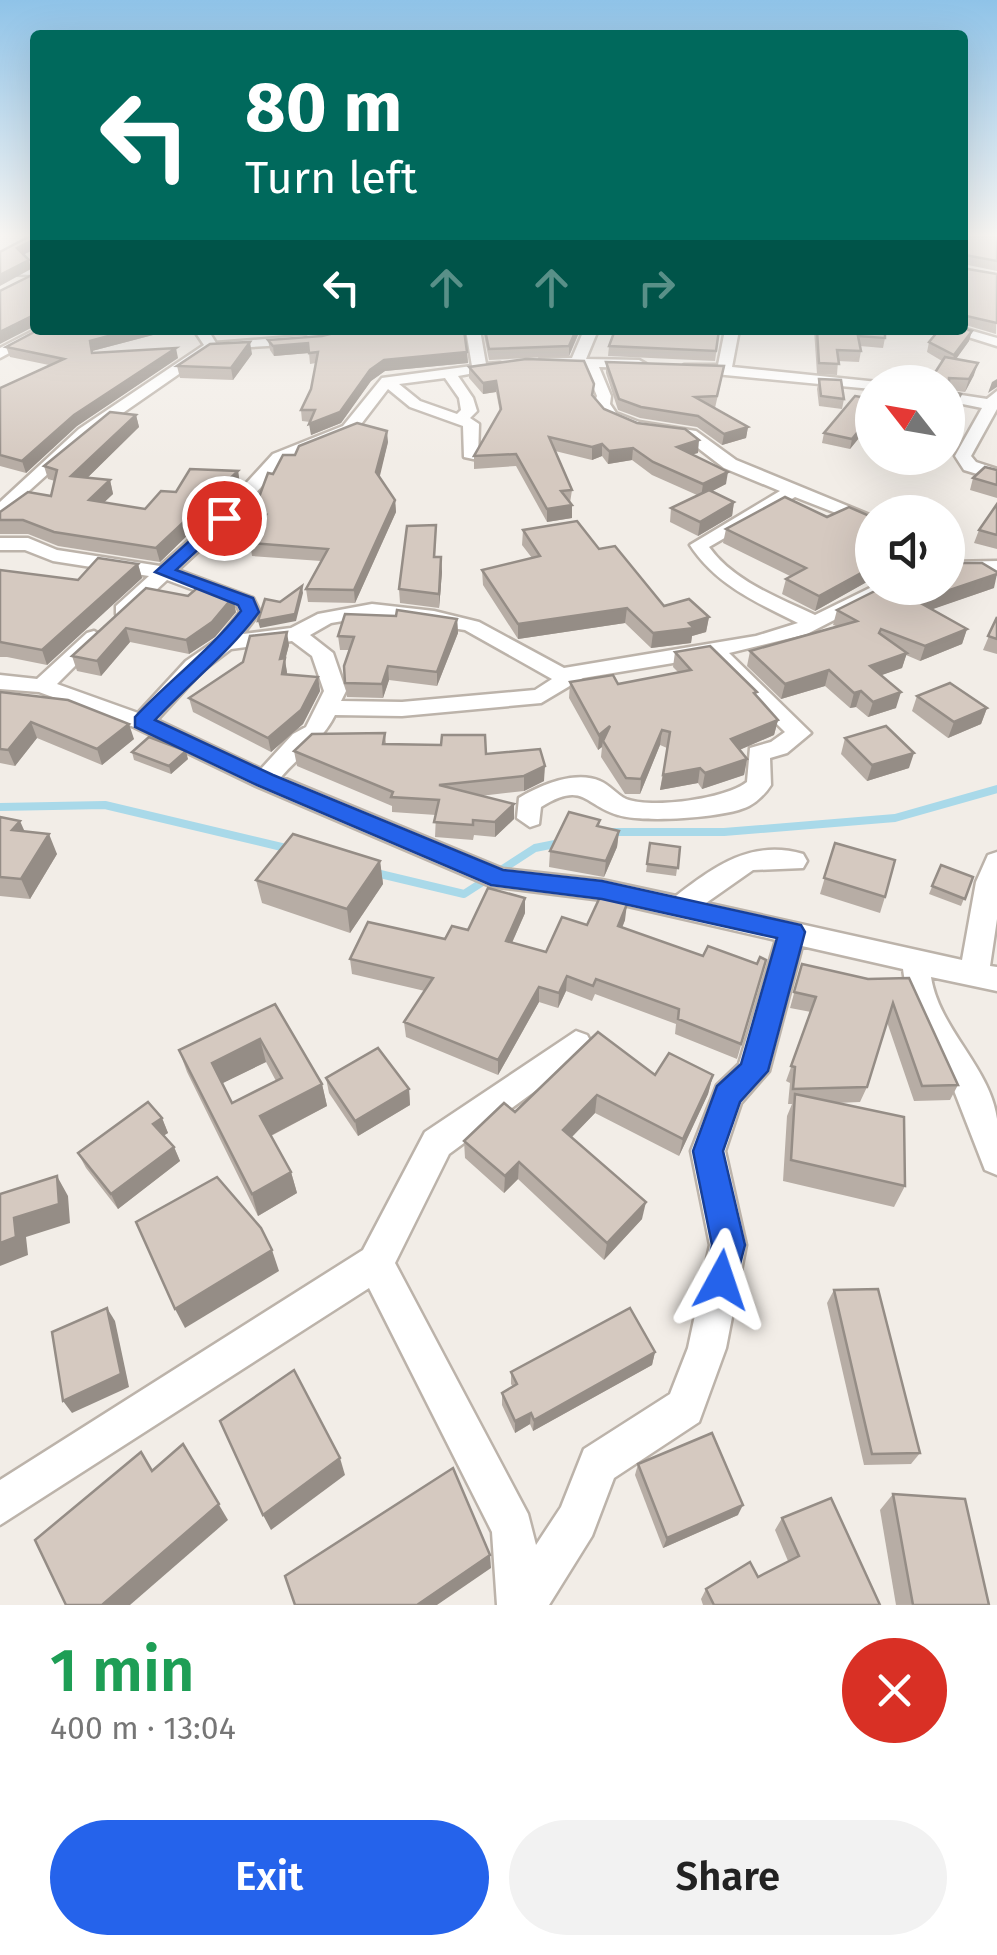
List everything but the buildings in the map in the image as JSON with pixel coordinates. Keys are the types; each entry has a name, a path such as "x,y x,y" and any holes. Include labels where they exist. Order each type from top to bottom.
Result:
{"street":[{"path":"968,334 997,342"},
{"path":"1,353 35,335"},
{"path":"205,335 211,346"},
{"path":"474,335 480,370"},
{"path":"590,335 584,361 611,416 636,426 690,434 730,464 855,515"},
{"path":"724,369 731,335"},
{"path":"0,512 86,432 211,346 322,339"},
{"path":"42,686 224,518 279,457 349,429 387,380 518,364 584,361 660,365"},
{"path":"678,366 855,388"},
{"path":"450,375 466,398 469,411 462,418"},
{"path":"387,380 415,404 471,424 472,457"},
{"path":"965,398 995,400 962,456 970,466 997,474"},
{"path":"794,490 699,546 704,557 762,597 815,623"},
{"path":"0,544 28,544 54,555 164,572 246,602 250,612 225,643 194,666 142,722"},
{"path":"965,558 993,567"},
{"path":"965,568 993,567"},
{"path":"225,643 296,634 325,618 372,610 434,616 472,626 538,666 575,674 758,642 815,623 855,603"},
{"path":"265,780 301,739 315,732 335,691 322,652 296,634"},
{"path":"530,818 528,804 550,790 592,787 622,808 669,811 741,800 758,784 758,753 778,748 798,733 712,648"},
{"path":"327,708 402,709 541,696 575,674"},
{"path":"0,682 42,686 142,722 265,780 487,874 602,890 985,978 989,882 997,862"},
{"path":"682,908 743,861 768,855 794,861"},
{"path":"521,1605 577,1521 600,1464 685,1408 707,1348 728,1245 708,1151 728,1095 753,1071 792,932"},
{"path":"918,964 915,978 926,1009 959,1066 997,1159"},
{"path":"0,1504 376,1264 437,1143 576,1044"},
{"path":"376,1264 513,1529 521,1605"}],"waterway":[{"path":"613,832 724,832 895,818 997,789"},
{"path":"0,807 105,805 290,849"},
{"path":"376,873 464,894 535,848 560,843"}],"route":[{"path":"224,518 164,572 246,602 250,612 225,643 194,666 142,722 265,780 500,878 602,890 792,932 753,1071 728,1095 708,1151 728,1245 721,1280"}]}
